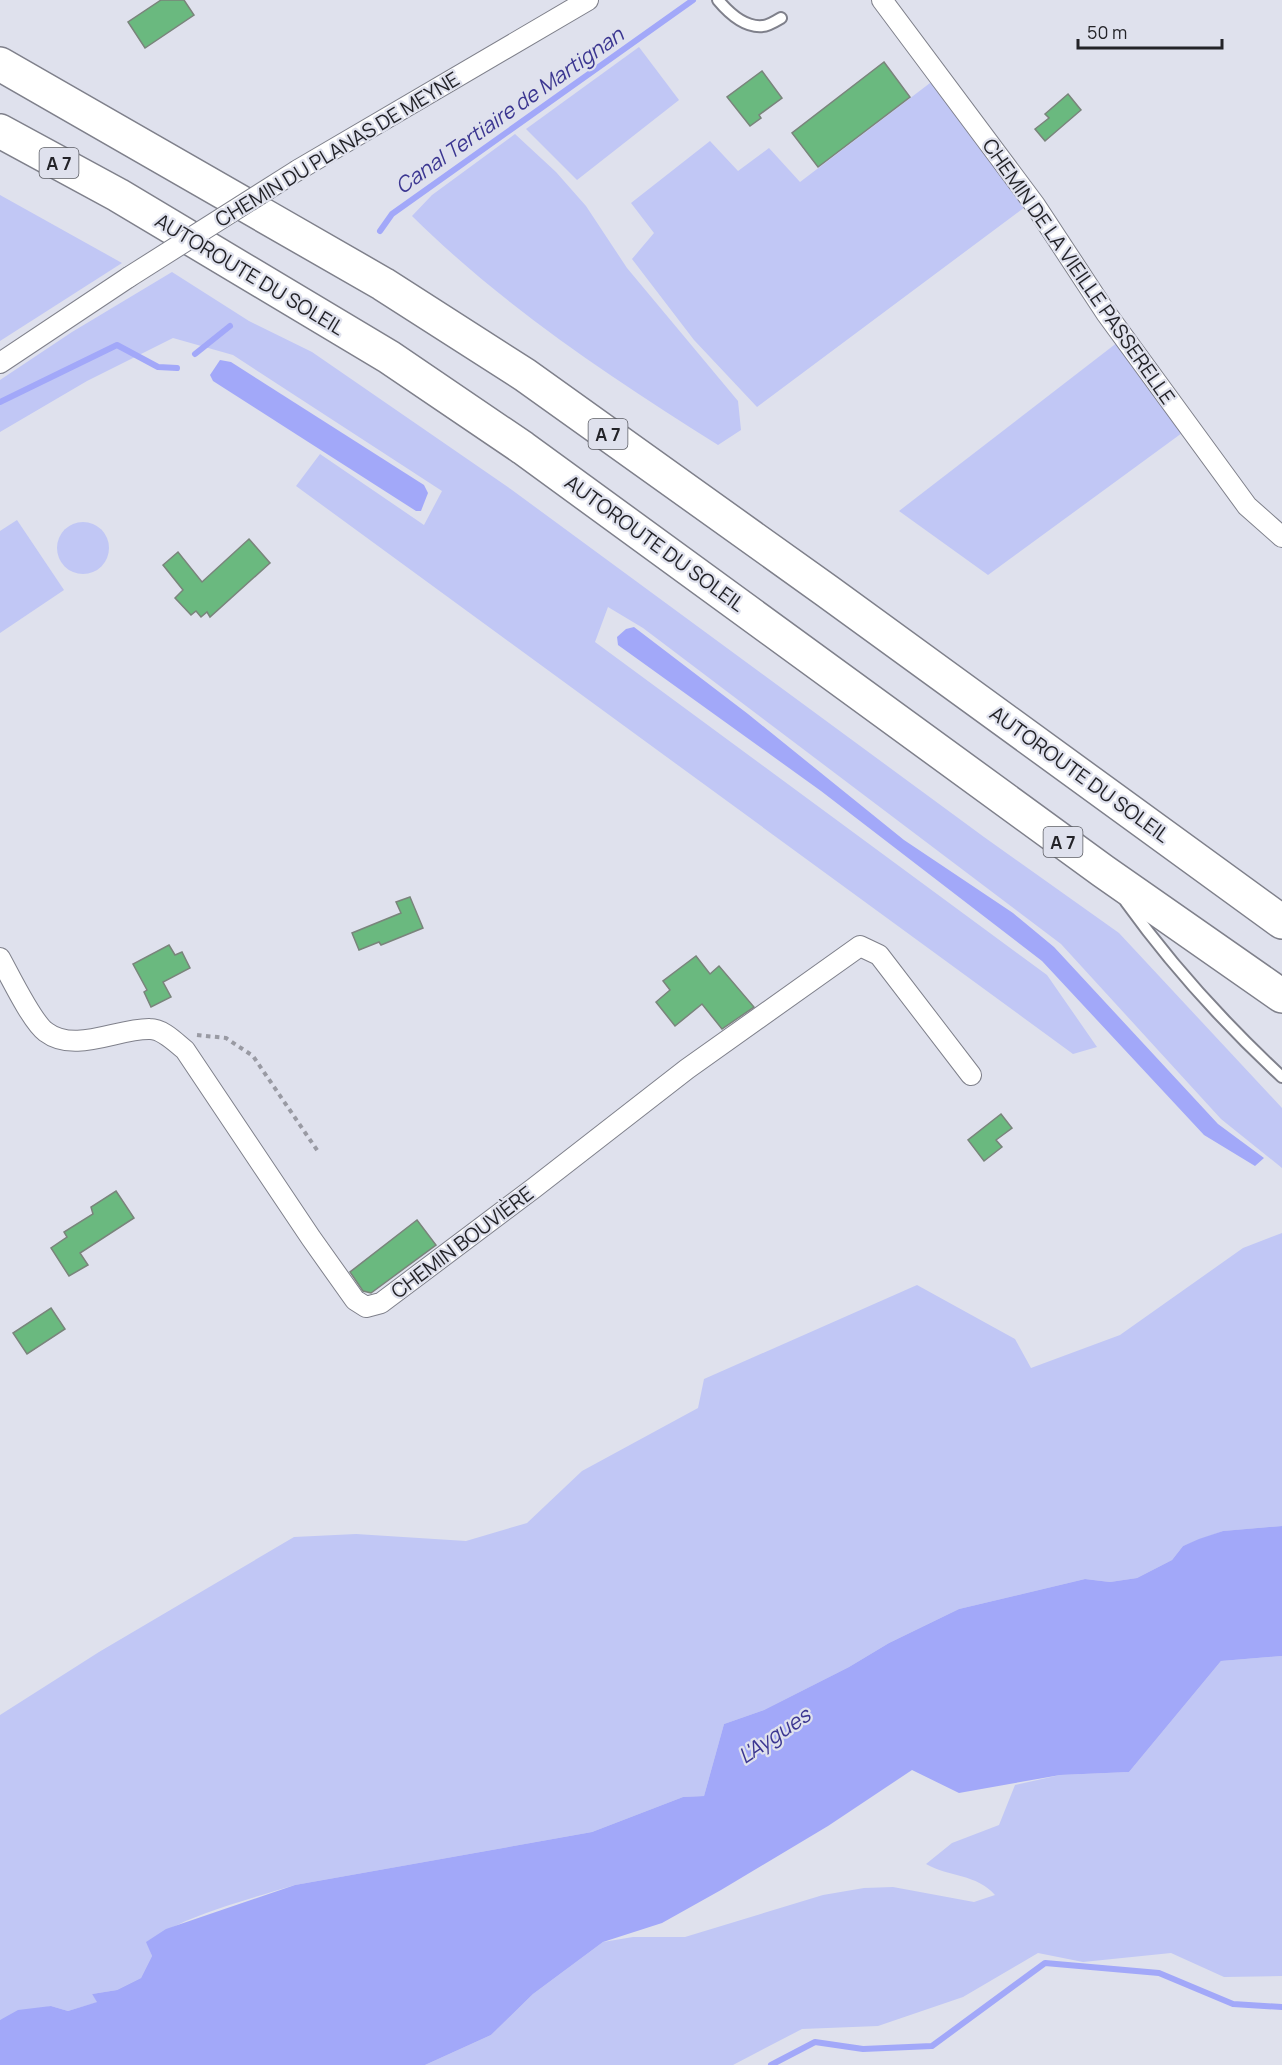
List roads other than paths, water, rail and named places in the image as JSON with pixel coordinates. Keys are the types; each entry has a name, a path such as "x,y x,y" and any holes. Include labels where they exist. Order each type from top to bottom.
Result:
{"highway":[{"name":"AUTOROUTE DU SOLEIL","path":"0,64 383,284 525,375 827,591 1282,922"},
{"name":"AUTOROUTE DU SOLEIL","path":"0,131 169,225 389,357 551,468 1103,871 1282,996"}],"street":[{"name":"CHEMIN DU PLANAS DE MEYNE","path":"0,363 129,277 298,170 588,0"},
{"name":"CHEMIN DE LA VIEILLE PASSERELLE","path":"882,0 1035,205 1106,313 1247,506 1282,537"},
{"name":"CHEMIN BOUVIÈRE","path":"0,958 44,1031 58,1039 74,1041 151,1029 170,1037 185,1050 355,1300 366,1307 381,1302 534,1188 687,1068 860,946 879,955 971,1075"}],"lane":[{"path":"717,0 730,15 749,23 763,26 781,18"},
{"path":"1103,871 1161,951 1230,1029 1282,1077"}],"water":[{"path":"220,360 231,362 424,485 428,493 421,511 416,511 213,381 210,375"},
{"path":"634,627 748,714 904,840 1013,913 1054,947 1218,1124 1264,1158 1255,1166 1204,1135 1042,961 821,791 618,645 617,637 626,629"},
{"name":"L'Aygues","path":"1282,1526 1282,1656 1221,1661 1129,1772 1060,1775 959,1793 912,1770 828,1826 662,1923 603,1942 533,1994 491,2035 425,2065 0,2065 0,2020 18,2010 51,2006 68,2011 97,2002 92,1994 117,1990 141,1978 152,1956 146,1942 166,1929 295,1885 592,1832 683,1797 704,1796 724,1724 764,1710 849,1667 889,1643 959,1609 1085,1579 1110,1582 1137,1578 1172,1560 1183,1546 1199,1539 1223,1531"}],"waterway":[{"name":"Canal Tertiaire de Martignan","path":"380,231 392,214 693,0"},
{"path":"195,354 230,326"},
{"path":"0,402 117,345 158,367 177,368"},
{"path":"771,2065 815,2042 863,2049 932,2046 1045,1963 1159,1973 1233,2004 1282,2007"}]}
